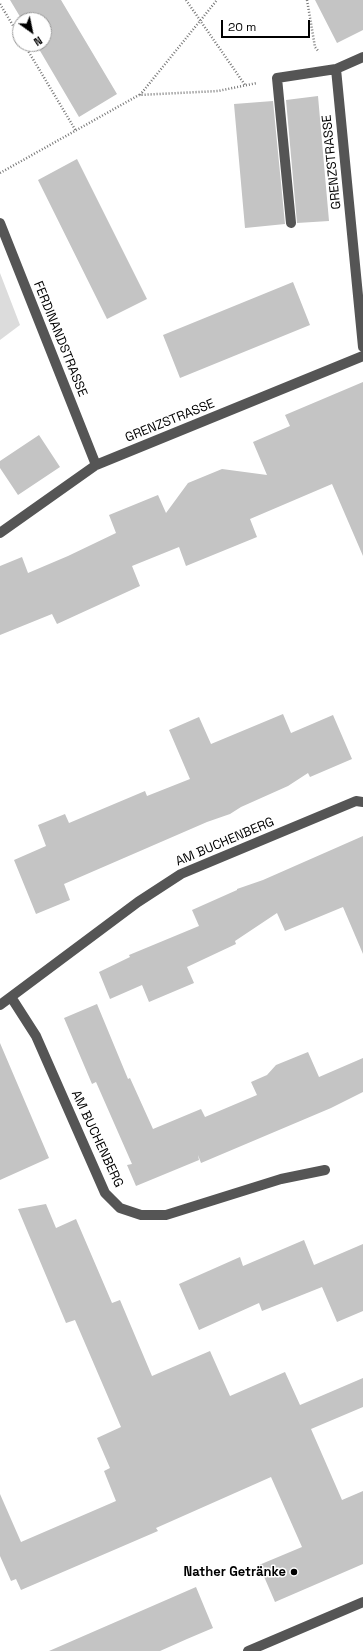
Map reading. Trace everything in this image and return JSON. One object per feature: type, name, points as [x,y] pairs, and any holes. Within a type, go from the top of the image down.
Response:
[{"type":"street","points":[[291,223],[277,78],[336,69],[363,57]]},
{"type":"street","name":"GRENZSTRASSE","points":[[336,69],[363,347]]},
{"type":"street","name":"FERDINANDSTRASSE","points":[[0,223],[96,465]]},
{"type":"street","name":"GRENZSTRASSE","points":[[0,533],[96,465],[363,356]]},
{"type":"street","name":"AM BUCHENBERG","points":[[0,1005],[138,902],[181,874],[356,801],[363,802]]},
{"type":"street","name":"AM BUCHENBERG","points":[[11,997],[36,1036],[105,1192],[120,1208],[141,1215],[166,1215],[281,1179],[325,1170]]},
{"type":"street","points":[[248,1651],[363,1602]]},
{"type":"path","points":[[186,0],[245,86]]},
{"type":"path","points":[[0,173],[139,95],[217,0]]},
{"type":"path","points":[[307,0],[314,47],[336,69]]},
{"type":"path","points":[[0,4],[12,24]]},
{"type":"path","points":[[29,52],[76,131]]},
{"type":"path","points":[[139,95],[218,91],[277,78]]},
{"type":"shaded area","points":[[0,273],[20,325],[0,340]]},
{"type":"building","points":[[10,0],[61,0],[117,94],[79,117],[41,52],[52,52],[52,12],[17,12]]},
{"type":"building","points":[[315,0],[363,0],[363,30],[337,43]]},
{"type":"building","points":[[318,96],[329,221],[297,223],[286,100]]},
{"type":"building","points":[[273,101],[285,224],[245,228],[234,104]]},
{"type":"building","points":[[77,159],[147,299],[107,319],[38,180]]},
{"type":"building","points":[[293,282],[310,325],[180,378],[163,335]]},
{"type":"building","points":[[363,382],[363,556],[332,484],[250,519],[257,537],[186,566],[179,547],[132,566],[140,586],[57,624],[52,614],[0,635],[0,566],[22,557],[28,573],[68,556],[116,533],[109,515],[158,495],[166,513],[188,483],[222,469],[267,475],[253,442],[290,426],[285,415]]},
{"type":"building","points":[[39,435],[60,467],[18,495],[0,468],[0,461]]},
{"type":"building","points":[[283,714],[291,733],[333,715],[352,759],[310,777],[308,773],[288,786],[241,807],[230,814],[207,822],[64,884],[70,900],[36,914],[14,860],[46,846],[38,825],[65,814],[69,823],[145,791],[147,796],[190,779],[169,730],[199,717],[211,744]]},
{"type":"building","points":[[363,836],[363,954],[343,907],[285,931],[277,913],[235,941],[236,944],[187,967],[194,983],[149,1002],[142,985],[110,999],[99,972],[130,957],[129,955],[199,926],[192,910],[237,889],[263,880]]},
{"type":"building","points":[[97,1004],[128,1079],[130,1078],[153,1129],[201,1109],[205,1117],[257,1095],[251,1082],[267,1075],[276,1065],[308,1052],[319,1077],[363,1058],[363,1092],[331,1108],[201,1163],[198,1155],[199,1160],[136,1186],[127,1165],[132,1164],[96,1082],[92,1084],[64,1018]]},
{"type":"building","points":[[0,1043],[49,1158],[0,1180]]},
{"type":"building","points":[[46,1204],[56,1228],[76,1219],[112,1303],[120,1300],[152,1376],[210,1351],[230,1396],[285,1372],[300,1405],[363,1378],[363,1407],[311,1429],[342,1500],[363,1491],[363,1564],[275,1602],[259,1565],[302,1547],[271,1477],[156,1528],[158,1531],[21,1590],[16,1579],[11,1581],[0,1556],[0,1494],[21,1542],[116,1501],[104,1471],[110,1468],[97,1438],[121,1427],[75,1320],[66,1323],[18,1209]]},
{"type":"building","points":[[304,1240],[314,1265],[363,1244],[363,1311],[337,1322],[322,1287],[262,1311],[259,1303],[199,1330],[179,1284],[240,1257],[243,1266]]},
{"type":"building","points":[[196,1587],[213,1628],[160,1651],[49,1651]]},
{"type":"place","name":"Nather Getränke","points":[[294,1572]]}]
